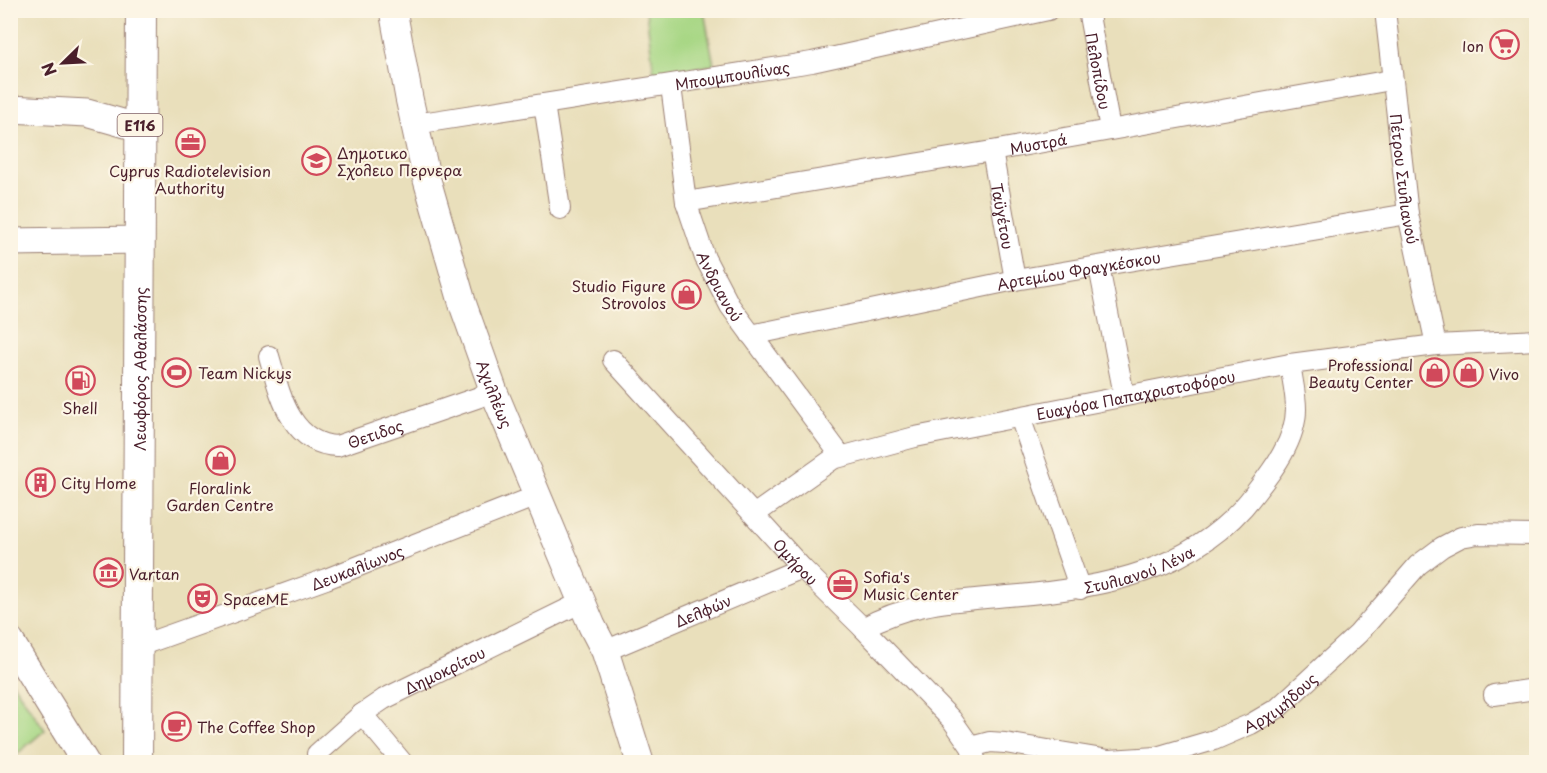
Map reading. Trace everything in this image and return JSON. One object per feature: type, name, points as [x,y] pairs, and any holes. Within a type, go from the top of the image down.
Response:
[{"type":"main road","name":"Λεωφόρος Αθαλάσσης","points":[[137,762],[141,10]]},
{"type":"street","name":"Αχιλλέως","points":[[393,10],[415,124],[462,305],[494,392],[582,602],[605,651],[639,762]]},
{"type":"street","name":"Μπουμπουλίνας","points":[[415,124],[671,86],[812,62],[1048,10]]},
{"type":"street","name":"Πελοπίδου","points":[[1088,10],[1110,129]]},
{"type":"street","name":"Πέτρου Στυλιανού","points":[[1385,10],[1391,80],[1408,214],[1436,345]]},
{"type":"street","name":"Μυστρά","points":[[686,202],[992,151],[1391,80]]},
{"type":"street","name":"Ανδριανού","points":[[671,86],[686,202],[705,258],[729,306],[841,456]]},
{"type":"street","points":[[544,104],[560,209]]},
{"type":"street","points":[[10,109],[87,113],[140,128]]},
{"type":"street","name":"Ταϋγέτου","points":[[992,151],[1015,280]]},
{"type":"street","name":"Αρτεμίου Φραγκέσκου","points":[[752,336],[1015,280],[1408,214]]},
{"type":"street","points":[[10,242],[140,240]]},
{"type":"street","points":[[1099,267],[1124,395]]},
{"type":"street","name":"Ευαγόρα Παπαχριστοφόρου","points":[[755,514],[832,459],[915,437],[1290,364],[1436,345],[1536,340]]},
{"type":"street","name":"Θετιδος","points":[[269,356],[285,406],[305,437],[321,445],[337,446],[494,392]]},
{"type":"street","name":"Ομήρου","points":[[614,360],[802,568],[951,720],[973,755]]},
{"type":"street","name":"Στυλιανού Λένα","points":[[863,628],[885,616],[945,601],[1080,589],[1123,579],[1173,562],[1216,534],[1245,506],[1272,471],[1288,441],[1296,410],[1290,364]]},
{"type":"street","points":[[1020,417],[1080,589]]},
{"type":"street","name":"Δευκαλίωνος","points":[[139,646],[326,579],[539,495]]},
{"type":"street","name":"Αρχιμήδους","points":[[973,755],[990,742],[1109,760],[1156,757],[1214,740],[1251,724],[1278,708],[1358,634],[1418,564],[1442,547],[1461,537],[1478,534],[1536,535]]},
{"type":"street","name":"Δελφών","points":[[605,651],[802,568]]},
{"type":"street","name":"Δημοκρίτου","points":[[317,754],[362,714],[423,678],[582,602]]},
{"type":"street","points":[[10,641],[85,762]]},
{"type":"street","points":[[1494,694],[1536,689]]},
{"type":"street","points":[[362,714],[402,762]]},
{"type":"green space","points":[[646,11],[704,11],[714,65],[654,74]]},
{"type":"green space","points":[[10,679],[45,730],[11,759],[10,759]]},
{"type":"place","name":"Ion","points":[[1505,45]]},
{"type":"place","name":"Cyprus Radiotelevision Authority","points":[[190,143]]},
{"type":"place","name":"Δημοτικο Σχολειο Περνερα","points":[[316,161]]},
{"type":"place","name":"Studio Figure Strovolos","points":[[687,294]]},
{"type":"place","name":"Team Nickys","points":[[177,372]]},
{"type":"place","name":"Professional Beauty Center","points":[[1434,373]]},
{"type":"place","name":"Vivo","points":[[1468,373]]},
{"type":"place","name":"Shell","points":[[80,380]]},
{"type":"place","name":"Floralink Garden Centre","points":[[220,460]]},
{"type":"place","name":"City Home","points":[[40,482]]},
{"type":"place","name":"Vartan","points":[[108,573]]},
{"type":"place","name":"Sofia's Music Center","points":[[842,585]]},
{"type":"place","name":"SpaceME","points":[[202,598]]},
{"type":"place","name":"The Coffee Shop","points":[[176,726]]}]
